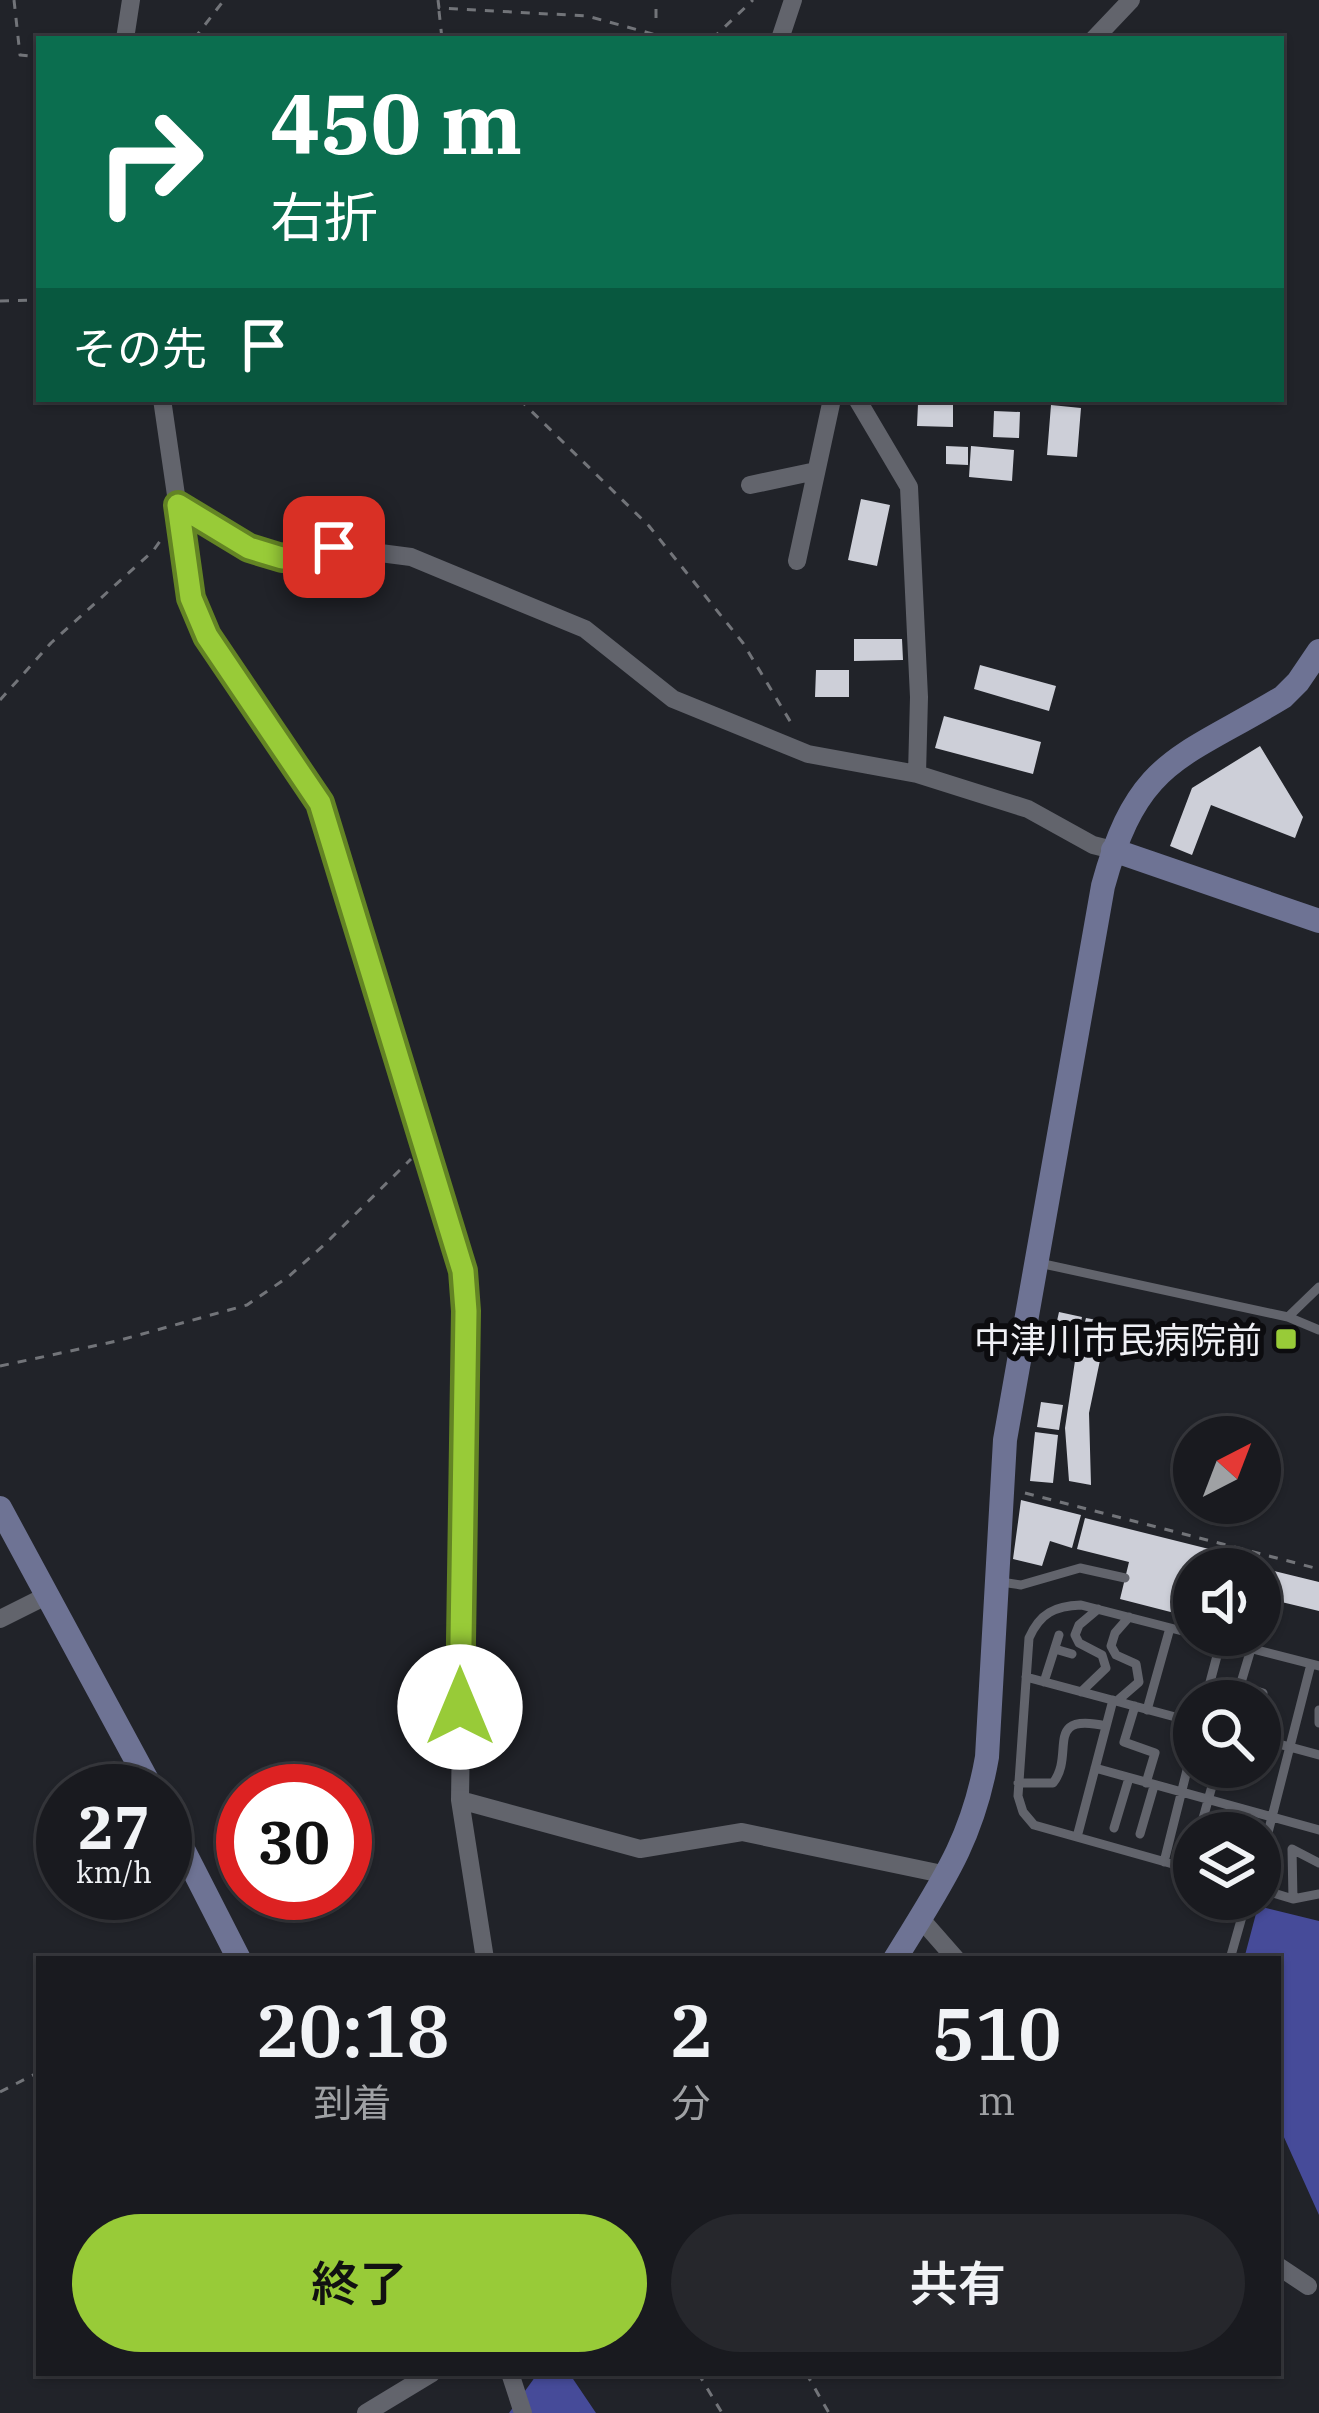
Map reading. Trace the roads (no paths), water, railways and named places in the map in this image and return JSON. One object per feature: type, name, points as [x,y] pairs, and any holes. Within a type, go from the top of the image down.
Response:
[{"type":"street","points":[[125,36],[131,0]]},
{"type":"street","points":[[781,36],[793,0]]},
{"type":"street","points":[[1097,36],[1132,0]]},
{"type":"street","points":[[162,402],[191,598],[207,636],[320,803],[463,1271],[460,1800],[485,1956]]},
{"type":"street","points":[[797,561],[831,402]]},
{"type":"street","points":[[859,402],[909,488],[919,697],[917,774]]},
{"type":"street","points":[[750,485],[816,471]]},
{"type":"street","points":[[178,511],[249,548],[282,558],[334,547],[376,549],[433,565],[585,629],[673,699],[799,750],[917,774],[1028,809],[1093,844],[1319,921]]},
{"type":"street","points":[[897,1956],[947,1875],[978,1808],[987,1757],[1000,1486],[1036,1262],[1113,850],[1127,815],[1164,766],[1282,697],[1319,651]]},
{"type":"street","points":[[0,1508],[139,1764]]},
{"type":"street","points":[[0,1619],[48,1595]]},
{"type":"street","points":[[460,1800],[640,1849],[742,1832],[947,1875]]},
{"type":"street","points":[[192,1867],[237,1956]]},
{"type":"street","points":[[920,1918],[953,1956]]},
{"type":"street","points":[[1281,2268],[1308,2286]]},
{"type":"street","points":[[366,2413],[427,2376]]},
{"type":"street","points":[[511,2376],[523,2413]]},
{"type":"lane","points":[[1036,1262],[1288,1317],[1319,1330]]},
{"type":"lane","points":[[1288,1317],[1319,1287]]},
{"type":"lane","points":[[995,1581],[1022,1585],[1080,1568],[1125,1578]]},
{"type":"lane","points":[[1173,1629],[1063,1606],[1036,1621],[1029,1638],[1018,1783],[1023,1812],[1034,1825],[1173,1864]]},
{"type":"lane","points":[[1081,1692],[1106,1668],[1102,1655],[1078,1643],[1075,1635],[1079,1625],[1098,1610]]},
{"type":"lane","points":[[1077,1837],[1115,1701],[1139,1682],[1136,1664],[1116,1655],[1111,1646],[1129,1617]]},
{"type":"lane","points":[[1140,1834],[1155,1753],[1124,1742],[1170,1628]]},
{"type":"lane","points":[[1044,1682],[1059,1635]]},
{"type":"lane","points":[[1054,1648],[1072,1654]]},
{"type":"lane","points":[[1272,1812],[1315,1665],[1279,1656]]},
{"type":"lane","points":[[1026,1677],[1173,1716]]},
{"type":"lane","points":[[1319,1710],[1319,1723]]},
{"type":"lane","points":[[1018,1783],[1053,1783],[1062,1768],[1061,1738],[1066,1731],[1086,1721],[1106,1726]]},
{"type":"lane","points":[[1281,1746],[1319,1755]]},
{"type":"lane","points":[[1095,1768],[1251,1812]]},
{"type":"lane","points":[[1114,1828],[1129,1778]]},
{"type":"lane","points":[[1164,1862],[1182,1788]]},
{"type":"lane","points":[[1205,1812],[1212,1788]]},
{"type":"lane","points":[[1281,1820],[1319,1830]]},
{"type":"lane","points":[[1293,1899],[1292,1849],[1319,1864]]},
{"type":"lane","points":[[1281,1895],[1293,1899],[1319,1894]]},
{"type":"lane","points":[[1231,1956],[1240,1920]]},
{"type":"place","name":"中津川市民病院前","points":[[1286,1339]]}]
